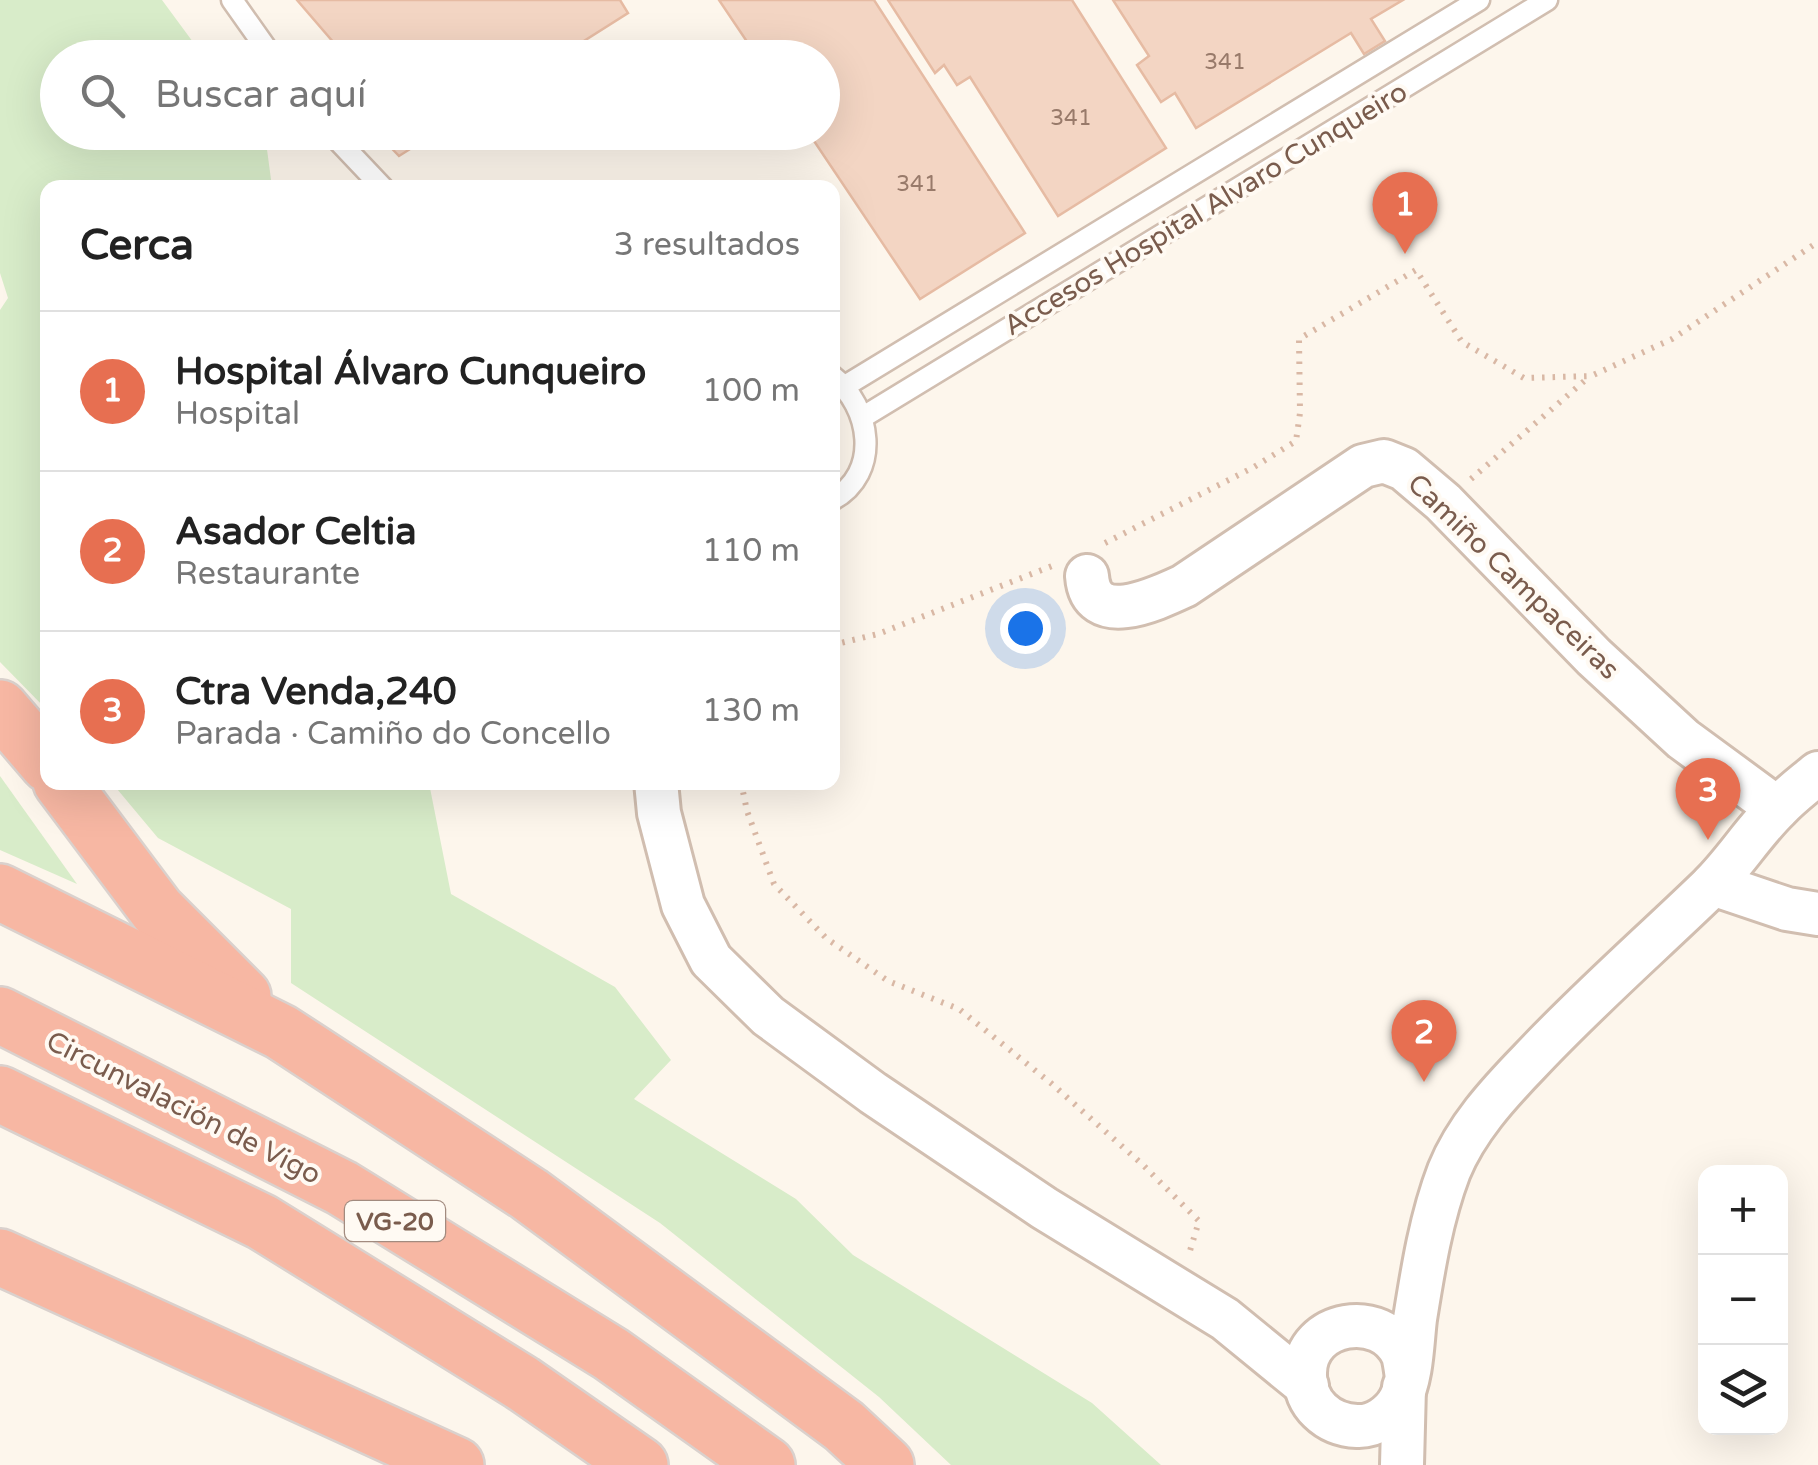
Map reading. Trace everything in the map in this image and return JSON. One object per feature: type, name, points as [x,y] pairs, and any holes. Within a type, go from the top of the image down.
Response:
[{"type":"highway","points":[[0,708],[40,755]]},
{"type":"highway","points":[[67,790],[157,910],[281,1032]]},
{"type":"highway","points":[[0,892],[281,1032],[528,1194],[844,1426],[886,1465]]},
{"type":"highway","name":"Circunvalación de Vigo","points":[[0,1015],[342,1188],[611,1354],[767,1465]]},
{"type":"highway","name":"VG-20","points":[[0,1094],[262,1222],[522,1383],[640,1465]]},
{"type":"highway","points":[[0,1258],[456,1465]]},
{"type":"highway","points":[[0,1282],[150,1326]]},
{"type":"street","name":"Camiño Campaceiras","points":[[1080,562],[1088,588],[1108,605],[1129,608],[1154,600],[1184,586],[1363,466],[1384,461],[1404,469],[1443,502],[1594,656],[1683,739],[1777,808]]},
{"type":"street","points":[[1402,1463],[1406,1383],[1423,1266],[1450,1170],[1488,1106],[1560,1029],[1713,884],[1777,808],[1818,773]]},
{"type":"street","points":[[657,790],[683,905],[711,960],[768,1016],[1044,1208],[1225,1319],[1307,1386]]},
{"type":"street","points":[[1713,884],[1787,909],[1818,914]]},
{"type":"street","points":[[1402,1463],[1395,1445],[1382,1434],[1363,1426],[1340,1425],[1321,1414],[1308,1395],[1304,1372],[1311,1350],[1350,1329],[1390,1319],[1420,1287]]},
{"type":"street","points":[[1225,1319],[1350,1329],[1389,1337],[1402,1355],[1406,1383],[1399,1403],[1384,1419],[1363,1426]]},
{"type":"lane","points":[[232,0],[260,40]]},
{"type":"lane","name":"Accesos Hospital Alvaro Cunqueiro","points":[[840,380],[1480,0]]},
{"type":"lane","name":"Accesos Hospital Alvaro Cunqueiro","points":[[863,416],[1547,0]]},
{"type":"lane","points":[[347,150],[376,180]]},
{"type":"lane","points":[[840,382],[863,416],[865,453],[856,477],[840,492]]},
{"type":"path","points":[[1443,502],[1591,376],[1672,338],[1818,242]]},
{"type":"path","points":[[840,642],[878,634],[1080,562],[1296,441],[1300,413],[1298,339],[1416,270],[1462,342],[1524,378],[1591,376]]},
{"type":"path","points":[[742,790],[774,884],[826,938],[888,981],[959,1009],[1052,1084],[1199,1221],[1179,1289]]},
{"type":"green space","points":[[0,0],[162,0],[191,40],[40,40],[40,150],[267,150],[271,180],[40,180],[40,703],[0,662],[0,310],[8,298],[0,273]]},
{"type":"green space","points":[[0,776],[77,884],[0,850]]},
{"type":"green space","points":[[118,790],[430,790],[451,894],[615,987],[671,1060],[634,1099],[796,1199],[853,1255],[1092,1403],[1161,1465],[951,1465],[879,1397],[660,1223],[291,983],[291,909],[158,838]]},
{"type":"building","points":[[297,0],[620,0],[628,13],[585,40],[331,40]]},
{"type":"building","points":[[719,0],[874,0],[1025,233],[920,299],[820,150],[840,150],[840,40],[746,40]]},
{"type":"building","points":[[888,0],[1072,0],[1166,148],[1058,216],[970,77],[957,85],[944,65],[935,73]]},
{"type":"building","points":[[1113,0],[1403,0],[1371,19],[1385,41],[1364,54],[1351,33],[1196,128],[1175,93],[1161,102],[1137,65],[1149,56]]},
{"type":"place","name":"Hospital Álvaro Cunqueiro","points":[[1405,254]]},
{"type":"place","name":"Ctra Venda,240","points":[[1708,840]]},
{"type":"place","name":"Asador Celtia","points":[[1424,1082]]}]
